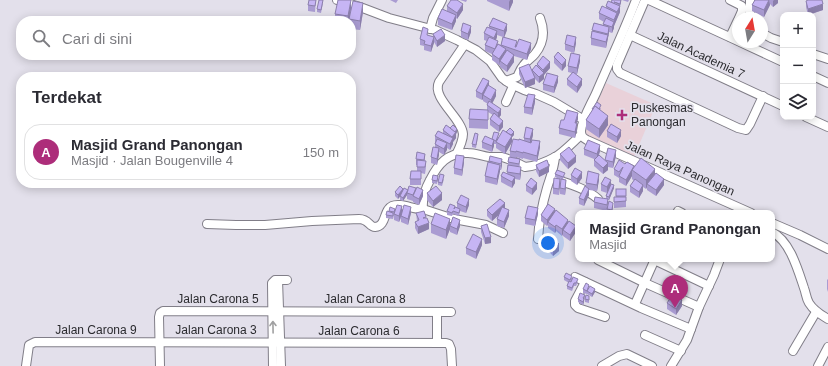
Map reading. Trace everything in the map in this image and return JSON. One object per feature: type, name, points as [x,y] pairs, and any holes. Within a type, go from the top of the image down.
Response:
[{"type":"street","points":[[337,0],[389,18],[443,33],[476,50],[490,61],[502,78],[510,83],[554,102],[584,120]]},
{"type":"street","points":[[430,29],[433,18],[442,0]]},
{"type":"street","points":[[423,209],[423,199],[426,188],[434,171],[445,159],[461,153],[469,153],[491,157],[502,157],[524,167],[555,157],[581,135],[584,120],[636,0]]},
{"type":"street","points":[[645,0],[617,65],[617,69],[620,73],[738,128],[746,130],[762,96]]},
{"type":"street","points":[[649,0],[730,37],[732,32]]},
{"type":"street","points":[[730,0],[742,6],[742,12]]},
{"type":"street","points":[[750,0],[750,12]]},
{"type":"street","points":[[506,102],[510,83],[517,77],[524,65],[540,47],[544,31],[540,18]]},
{"type":"street","name":"Jalan Academia 7","points":[[630,35],[780,105]]},
{"type":"street","points":[[768,36],[780,41]]},
{"type":"street","points":[[456,155],[462,139],[462,130],[437,88],[439,82],[465,44]]},
{"type":"street","points":[[754,48],[780,61]]},
{"type":"street","points":[[816,55],[828,59]]},
{"type":"street","points":[[816,77],[828,83]]},
{"type":"street","points":[[813,120],[828,127]]},
{"type":"street","name":"Jalan Raya Panongan","points":[[581,135],[587,140],[739,210]]},
{"type":"street","points":[[538,239],[540,218],[555,157]]},
{"type":"street","points":[[550,178],[575,186],[598,199]]},
{"type":"street","points":[[207,224],[236,226],[359,219],[366,220],[374,227],[381,224],[388,210],[393,206],[398,205],[419,210],[423,209],[454,219],[486,225],[503,233]]},
{"type":"street","points":[[775,223],[828,249]]},
{"type":"street","points":[[775,234],[780,237],[788,248],[798,270],[807,300],[816,312],[828,319]]},
{"type":"street","points":[[602,262],[699,307]]},
{"type":"street","points":[[635,304],[653,262]]},
{"type":"street","points":[[660,262],[709,286]]},
{"type":"street","points":[[671,366],[681,351],[691,329],[717,262]]},
{"type":"street","points":[[575,277],[691,329]]},
{"type":"street","points":[[281,366],[277,343],[276,311],[272,283],[275,280],[287,280]]},
{"type":"street","points":[[585,282],[575,305],[578,308],[605,317]]},
{"type":"street","name":"Jalan Carona 5","points":[[160,342],[159,317],[163,310],[276,311]]},
{"type":"street","name":"Jalan Carona 8","points":[[276,311],[451,312]]},
{"type":"street","points":[[437,312],[437,343],[449,344],[451,349],[452,366]]},
{"type":"street","points":[[793,351],[816,312]]},
{"type":"street","points":[[645,335],[681,351]]},
{"type":"street","points":[[160,342],[160,366]]},
{"type":"street","name":"Jalan Carona 3","points":[[160,342],[277,343]]},
{"type":"street","name":"Jalan Carona 9","points":[[26,366],[29,345],[32,343],[160,342]]},
{"type":"street","points":[[273,366],[277,343]]},
{"type":"street","name":"Jalan Carona 6","points":[[277,343],[437,343]]},
{"type":"street","points":[[818,366],[828,348]]},
{"type":"street","points":[[602,366],[625,354],[652,366]]},
{"type":"shaded area","name":"Puskesmas Panongan","points":[[606,83],[656,105],[634,157],[587,137],[587,125]]},
{"type":"building","points":[[309,0],[316,0],[315,6],[308,5]]},
{"type":"building","points":[[319,0],[323,0],[321,10],[317,9]]},
{"type":"building","points":[[338,0],[351,0],[348,16],[335,14]]},
{"type":"building","points":[[451,0],[457,0],[463,4],[457,13],[447,6]]},
{"type":"building","points":[[612,0],[621,0],[620,4],[614,2],[619,4],[619,6],[611,2]]},
{"type":"building","points":[[755,0],[769,0],[764,10],[752,5]]},
{"type":"building","points":[[822,0],[823,4],[808,9],[806,1]]},
{"type":"building","points":[[353,1],[363,3],[360,21],[356,20],[356,16],[350,16]]},
{"type":"building","points":[[608,1],[620,6],[617,12],[606,6]]},
{"type":"building","points":[[602,6],[617,13],[614,20],[599,13]]},
{"type":"building","points":[[442,9],[456,15],[452,24],[438,18]]},
{"type":"building","points":[[493,18],[507,24],[504,31],[489,26]]},
{"type":"building","points":[[606,18],[614,22],[612,27],[603,24]]},
{"type":"building","points":[[463,23],[471,26],[468,34],[461,31]]},
{"type":"building","points":[[594,23],[609,27],[608,34],[592,30]]},
{"type":"building","points":[[423,27],[428,29],[427,35],[434,37],[431,46],[424,44],[425,41],[420,39]]},
{"type":"building","points":[[487,27],[497,31],[494,38],[484,33]]},
{"type":"building","points":[[441,29],[445,35],[437,41],[433,34]]},
{"type":"building","points":[[592,31],[608,35],[606,42],[591,38]]},
{"type":"building","points":[[567,35],[576,37],[574,47],[565,44]]},
{"type":"building","points":[[489,37],[498,41],[495,49],[485,45]]},
{"type":"building","points":[[503,37],[517,41],[515,47],[519,39],[531,43],[527,54],[501,45]]},
{"type":"building","points":[[498,44],[506,49],[499,59],[492,54]]},
{"type":"building","points":[[507,50],[514,55],[507,66],[500,61]]},
{"type":"building","points":[[558,52],[566,60],[562,65],[554,57]]},
{"type":"building","points":[[571,53],[580,55],[577,68],[568,66]]},
{"type":"building","points":[[543,56],[550,62],[543,70],[537,64]]},
{"type":"building","points":[[529,64],[535,78],[525,82],[519,68]]},
{"type":"building","points":[[536,65],[544,73],[539,77],[532,70]]},
{"type":"building","points":[[573,72],[582,79],[577,87],[567,79]]},
{"type":"building","points":[[547,73],[558,76],[554,87],[543,84]]},
{"type":"building","points":[[483,78],[489,81],[482,94],[476,91]]},
{"type":"building","points":[[488,85],[496,90],[491,100],[483,95]]},
{"type":"building","points":[[528,94],[535,95],[532,108],[524,107]]},
{"type":"building","points":[[489,101],[501,109],[498,113],[487,105]]},
{"type":"building","points":[[597,102],[601,105],[599,109],[595,106],[593,110],[592,109]]},
{"type":"building","points":[[595,106],[608,116],[599,129],[586,120]]},
{"type":"building","points":[[470,109],[488,110],[488,120],[469,119]]},
{"type":"building","points":[[567,110],[578,113],[575,123],[577,123],[575,132],[559,128],[561,120],[564,120]]},
{"type":"building","points":[[494,113],[503,121],[499,126],[490,119]]},
{"type":"building","points":[[611,124],[621,130],[617,137],[607,131]]},
{"type":"building","points":[[446,125],[456,132],[452,137],[443,130]]},
{"type":"building","points":[[453,125],[457,129],[455,132],[450,128]]},
{"type":"building","points":[[526,127],[533,129],[530,139],[524,138]]},
{"type":"building","points":[[510,128],[514,132],[511,135],[506,132]]},
{"type":"building","points":[[503,130],[512,136],[505,147],[496,142]]},
{"type":"building","points":[[438,131],[453,138],[450,144],[435,136]]},
{"type":"building","points":[[494,132],[499,133],[496,141],[492,139]]},
{"type":"building","points":[[475,133],[478,134],[476,145],[472,144]]},
{"type":"building","points":[[485,136],[494,140],[492,146],[482,142]]},
{"type":"building","points":[[437,139],[447,143],[444,149],[435,144]]},
{"type":"building","points":[[513,139],[519,139],[531,143],[532,140],[540,141],[537,156],[523,152],[510,151]]},
{"type":"building","points":[[588,140],[600,145],[597,154],[584,149]]},
{"type":"building","points":[[433,147],[439,148],[437,159],[431,157]]},
{"type":"building","points":[[569,147],[576,156],[568,163],[560,154]]},
{"type":"building","points":[[608,148],[616,150],[613,162],[605,160]]},
{"type":"building","points":[[417,152],[425,154],[424,160],[416,159]]},
{"type":"building","points":[[456,155],[464,156],[462,170],[454,168]]},
{"type":"building","points":[[599,155],[608,163],[603,168],[594,160]]},
{"type":"building","points":[[490,156],[502,159],[501,164],[489,161]]},
{"type":"building","points":[[509,157],[520,159],[519,164],[508,162]]},
{"type":"building","points":[[641,158],[655,169],[646,180],[632,170]]},
{"type":"building","points":[[417,160],[426,161],[425,167],[417,167]]},
{"type":"building","points":[[547,160],[549,166],[539,171],[536,165]]},
{"type":"building","points":[[619,160],[625,164],[627,162],[634,166],[626,180],[619,176],[623,167],[619,172],[614,169]]},
{"type":"building","points":[[488,162],[500,165],[497,179],[485,176]]},
{"type":"building","points":[[508,165],[521,167],[520,174],[507,172]]},
{"type":"building","points":[[575,168],[582,172],[577,179],[571,175]]},
{"type":"building","points":[[557,170],[565,173],[563,177],[555,174]]},
{"type":"building","points":[[411,171],[421,171],[421,179],[410,179]]},
{"type":"building","points":[[588,171],[599,174],[597,185],[586,183]]},
{"type":"building","points":[[503,172],[515,177],[512,182],[501,176]]},
{"type":"building","points":[[656,173],[664,179],[656,190],[647,184]]},
{"type":"building","points":[[440,174],[444,175],[442,183],[438,182]]},
{"type":"building","points":[[433,175],[438,176],[437,181],[432,180]]},
{"type":"building","points":[[605,177],[611,180],[607,187],[601,184]]},
{"type":"building","points":[[531,178],[537,183],[532,189],[526,185]]},
{"type":"building","points":[[554,178],[560,179],[559,189],[553,188]]},
{"type":"building","points":[[561,179],[566,180],[565,189],[560,188]]},
{"type":"building","points":[[635,179],[643,185],[639,192],[630,186]]},
{"type":"building","points":[[611,184],[614,185],[609,197],[606,196]]},
{"type":"building","points":[[400,186],[403,189],[398,195],[395,192]]},
{"type":"building","points":[[409,186],[416,188],[413,195],[407,193]]},
{"type":"building","points":[[436,186],[442,193],[433,201],[427,193]]},
{"type":"building","points":[[585,186],[589,189],[584,200],[579,198]]},
{"type":"building","points":[[417,187],[423,190],[419,199],[413,196]]},
{"type":"building","points":[[404,188],[408,190],[403,198],[400,196]]},
{"type":"building","points":[[616,189],[626,189],[626,196],[616,196]]},
{"type":"building","points":[[461,195],[469,199],[466,207],[457,203]]},
{"type":"building","points":[[595,197],[608,199],[607,205],[594,202]]},
{"type":"building","points":[[614,197],[626,197],[626,201],[614,202]]},
{"type":"building","points":[[500,199],[505,203],[492,215],[487,210]]},
{"type":"building","points":[[609,201],[613,203],[612,210],[607,209]]},
{"type":"building","points":[[450,204],[455,206],[454,209],[455,207],[460,209],[459,213],[447,211]]},
{"type":"building","points":[[548,204],[555,209],[547,220],[541,215]]},
{"type":"building","points":[[397,205],[402,206],[399,216],[394,214]]},
{"type":"building","points":[[404,205],[411,207],[408,219],[401,216]]},
{"type":"building","points":[[528,206],[538,208],[535,220],[525,218]]},
{"type":"building","points":[[390,207],[395,209],[394,212],[389,211]]},
{"type":"building","points":[[502,207],[509,210],[504,222],[497,219]]},
{"type":"building","points":[[556,210],[568,220],[562,229],[556,225],[555,227],[548,222]]},
{"type":"building","points":[[387,211],[393,213],[393,216],[386,215]]},
{"type":"building","points":[[424,211],[426,217],[423,218],[427,218],[429,223],[418,227],[415,222],[419,220],[416,213]]},
{"type":"building","points":[[435,213],[450,219],[446,230],[431,224]]},
{"type":"building","points":[[453,217],[460,220],[457,229],[450,226]]},
{"type":"building","points":[[569,221],[575,225],[570,235],[563,230]]},
{"type":"building","points":[[487,224],[491,237],[485,238],[481,226]]},
{"type":"building","points":[[473,234],[482,239],[476,252],[466,248]]},
{"type":"building","points":[[550,235],[559,244],[553,250],[544,240]]},
{"type":"building","points":[[566,273],[572,276],[570,280],[564,277]]},
{"type":"building","points":[[573,277],[578,279],[572,288],[567,286]]},
{"type":"building","points":[[586,283],[589,285],[587,291],[583,289]]},
{"type":"building","points":[[590,286],[595,289],[592,294],[587,291]]},
{"type":"building","points":[[580,293],[585,295],[583,302],[578,299]]},
{"type":"building","points":[[673,294],[682,300],[676,309],[667,303]]},
{"type":"building","points":[[586,295],[589,296],[589,300],[585,299]]},
{"type":"place","name":"Puskesmas Panongan","points":[[622,115]]},
{"type":"place","name":"Masjid Grand Panongan","points":[[675,308]]}]
